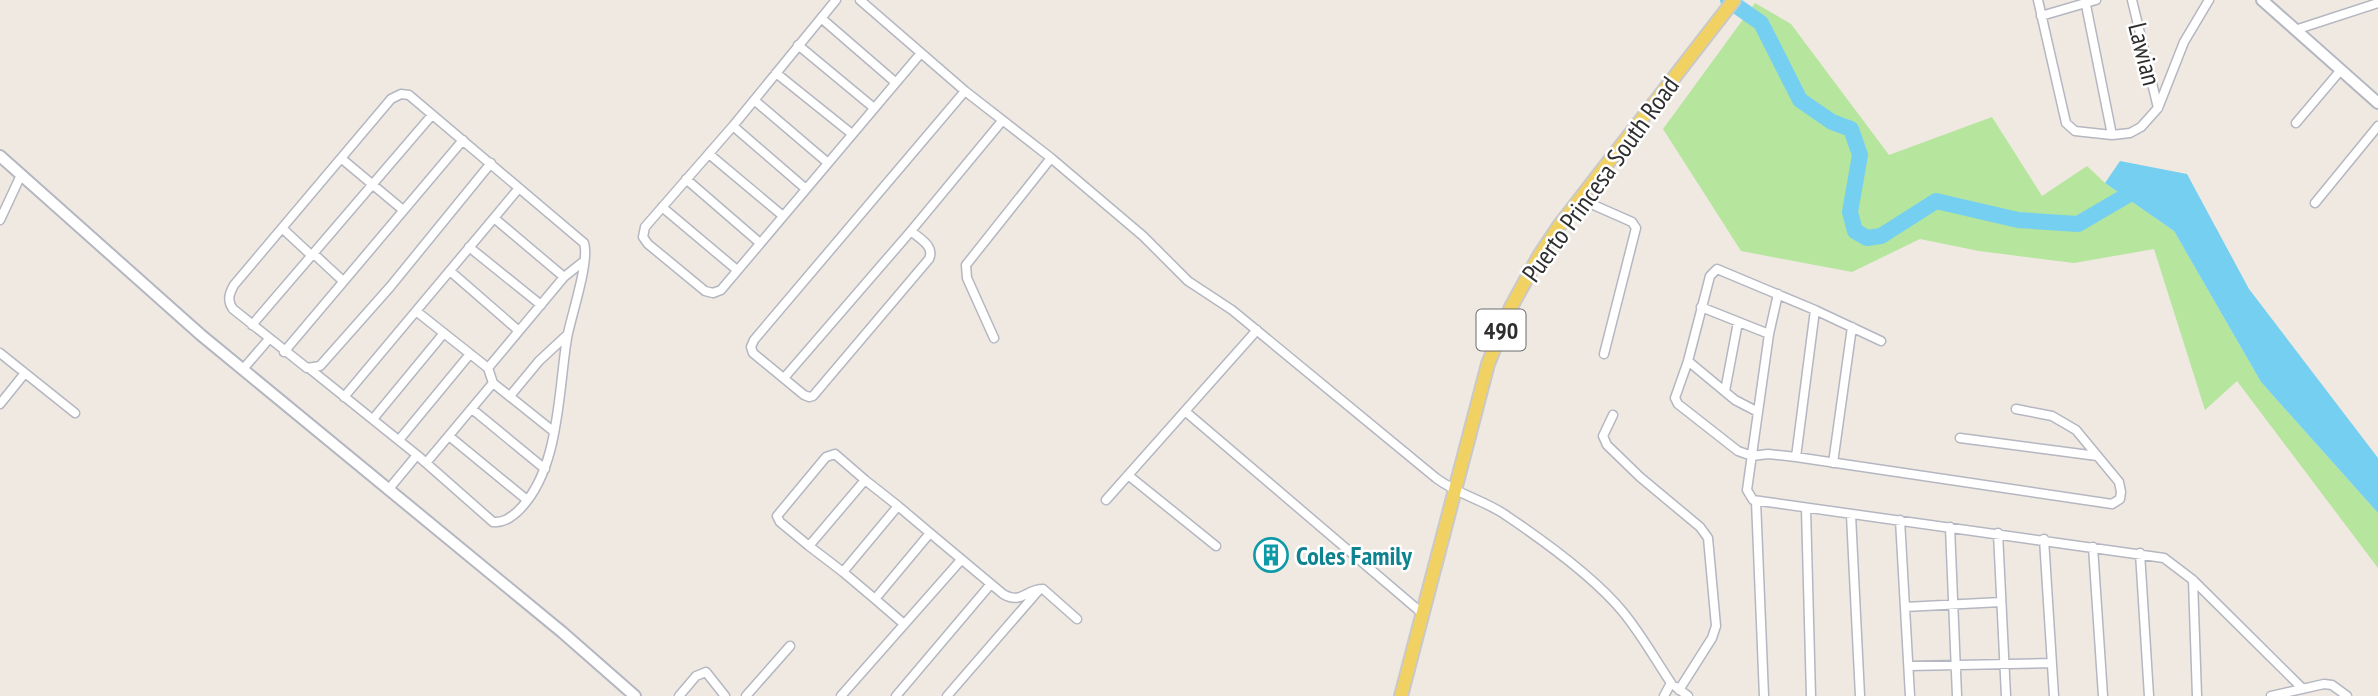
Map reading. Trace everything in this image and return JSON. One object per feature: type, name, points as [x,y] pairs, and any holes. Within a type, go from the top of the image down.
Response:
[{"type":"main road","name":"Puerto Princesa South Road","points":[[1401,696],[1488,364],[1510,307],[1539,256],[1580,198],[1734,0]]},
{"type":"street","points":[[835,0],[733,126],[645,227],[643,237],[648,244],[709,293],[721,290],[921,52]]},
{"type":"street","points":[[860,0],[965,91],[1051,158],[1143,236],[1188,281],[1232,310],[1436,478],[1455,491],[1507,515],[1595,582],[1629,620],[1671,683],[1688,696]]},
{"type":"street","points":[[2038,0],[2066,123],[2075,131],[2112,135],[2136,131],[2158,108],[2190,28],[2209,0]]},
{"type":"street","points":[[2041,16],[2096,0]]},
{"type":"street","name":"Lawian","points":[[2132,0],[2158,108]]},
{"type":"street","points":[[2262,0],[2378,103]]},
{"type":"street","points":[[2086,1],[2112,135]]},
{"type":"street","points":[[2295,30],[2378,3]]},
{"type":"street","points":[[821,18],[895,82]]},
{"type":"street","points":[[798,45],[874,108]]},
{"type":"street","points":[[2295,123],[2340,71]]},
{"type":"street","points":[[776,73],[852,134]]},
{"type":"street","points":[[911,231],[930,247],[932,253],[929,259],[816,394],[806,397],[753,353],[751,347],[754,340],[965,91]]},
{"type":"street","points":[[397,95],[409,95],[463,140],[581,239],[586,248],[567,335],[554,431],[545,469],[527,500],[508,519],[498,523],[417,454],[252,325],[231,306],[229,295],[234,285],[397,95]]},
{"type":"street","points":[[754,100],[828,163]]},
{"type":"street","points":[[252,325],[432,114]]},
{"type":"street","points":[[784,378],[1002,121]]},
{"type":"street","points":[[733,126],[806,189]]},
{"type":"street","points":[[2315,203],[2378,126]]},
{"type":"street","points":[[284,352],[463,140]]},
{"type":"street","points":[[709,154],[783,216]]},
{"type":"street","points":[[0,156],[243,369],[562,632],[635,696]]},
{"type":"street","points":[[994,338],[967,278],[966,265],[1051,158]]},
{"type":"street","points":[[342,159],[403,210]]},
{"type":"street","points":[[310,369],[323,363],[398,277],[491,163]]},
{"type":"street","points":[[0,220],[21,174]]},
{"type":"street","points":[[686,179],[760,243]]},
{"type":"street","points":[[344,397],[519,188]]},
{"type":"street","points":[[1580,198],[1632,222],[1636,228],[1604,354]]},
{"type":"street","points":[[662,207],[737,270]]},
{"type":"street","points":[[494,218],[564,277]]},
{"type":"street","points":[[282,228],[343,281]]},
{"type":"street","points":[[470,247],[541,305]]},
{"type":"street","points":[[488,368],[564,277],[584,261]]},
{"type":"street","points":[[1881,341],[1717,269],[1710,276],[1688,360],[1675,394],[1676,401],[1733,447],[1752,456],[1768,454],[1796,457],[2115,503],[2121,496],[2119,482],[2076,430],[2052,416],[2016,409]]},
{"type":"street","points":[[450,271],[519,331]]},
{"type":"street","points":[[1778,294],[1769,334],[1758,412],[1748,490],[1750,497],[1756,501],[1851,515],[1998,533],[2164,558],[2193,580],[2302,688]]},
{"type":"street","points":[[1701,307],[1769,334]]},
{"type":"street","points":[[1796,457],[1815,310]]},
{"type":"street","points":[[416,311],[488,368],[493,383],[554,431]]},
{"type":"street","points":[[1726,391],[1738,322]]},
{"type":"street","points":[[1833,463],[1852,327]]},
{"type":"street","points":[[1106,500],[1257,330]]},
{"type":"street","points":[[373,419],[444,333]]},
{"type":"street","points":[[510,396],[539,361],[567,335]]},
{"type":"street","points":[[243,369],[269,338]]},
{"type":"street","points":[[0,353],[75,413]]},
{"type":"street","points":[[399,440],[470,354]]},
{"type":"street","points":[[1688,360],[1740,403],[1758,412]]},
{"type":"street","points":[[0,404],[25,373]]},
{"type":"street","points":[[426,463],[493,383]]},
{"type":"street","points":[[472,409],[545,469]]},
{"type":"street","points":[[1186,412],[1423,614]]},
{"type":"street","points":[[1613,415],[1603,436],[1607,445],[1640,477],[1700,527],[1708,538],[1716,626],[1712,638],[1679,690]]},
{"type":"street","points":[[449,436],[527,500]]},
{"type":"street","points":[[1960,438],[2097,456]]},
{"type":"street","points":[[388,490],[417,454]]},
{"type":"street","points":[[904,624],[780,522],[777,516],[826,457],[835,454],[990,585],[1008,597],[1014,599],[1040,589],[1077,619]]},
{"type":"street","points":[[1128,475],[1216,546]]},
{"type":"street","points":[[809,546],[865,480]]},
{"type":"street","points":[[1756,501],[1764,696]]},
{"type":"street","points":[[843,572],[898,506]]},
{"type":"street","points":[[1806,508],[1811,696]]},
{"type":"street","points":[[1851,515],[1860,696]]},
{"type":"street","points":[[1900,520],[1910,696]]},
{"type":"street","points":[[1950,527],[1957,696]]},
{"type":"street","points":[[875,599],[930,533]]},
{"type":"street","points":[[1998,533],[2006,696]]},
{"type":"street","points":[[2044,540],[2054,696]]},
{"type":"street","points":[[2093,547],[2103,696]]},
{"type":"street","points":[[2140,553],[2149,696]]},
{"type":"street","points":[[841,696],[961,559]]},
{"type":"street","points":[[2193,580],[2197,696]]},
{"type":"street","points":[[896,696],[990,585]]},
{"type":"street","points":[[947,696],[1040,589]]},
{"type":"street","points":[[1905,607],[2001,602]]},
{"type":"street","points":[[747,696],[790,646]]},
{"type":"street","points":[[1909,666],[2052,663]]},
{"type":"street","points":[[679,696],[696,676],[706,672],[725,696]]},
{"type":"street","points":[[1664,696],[1671,683]]},
{"type":"street","points":[[2271,696],[2324,684],[2332,685],[2347,696]]},
{"type":"green space","points":[[1755,3],[1791,24],[1889,155],[1992,117],[2042,196],[2087,166],[2105,183],[2174,231],[2261,382],[2378,513],[2378,568],[2237,381],[2205,410],[2154,249],[2074,263],[1979,251],[1920,239],[1852,272],[1741,251],[1663,129]]},
{"type":"water","points":[[2120,161],[2187,174],[2249,289],[2378,458],[2378,513],[2261,382],[2174,231],[2105,183]]},
{"type":"waterway","points":[[1728,0],[1761,23],[1800,100],[1832,122],[1851,129],[1860,155],[1850,212],[1855,231],[1867,238],[1881,236],[1936,201],[2018,220],[2078,224],[2143,186]]},
{"type":"place","name":"Coles Family","points":[[1271,555]]}]
